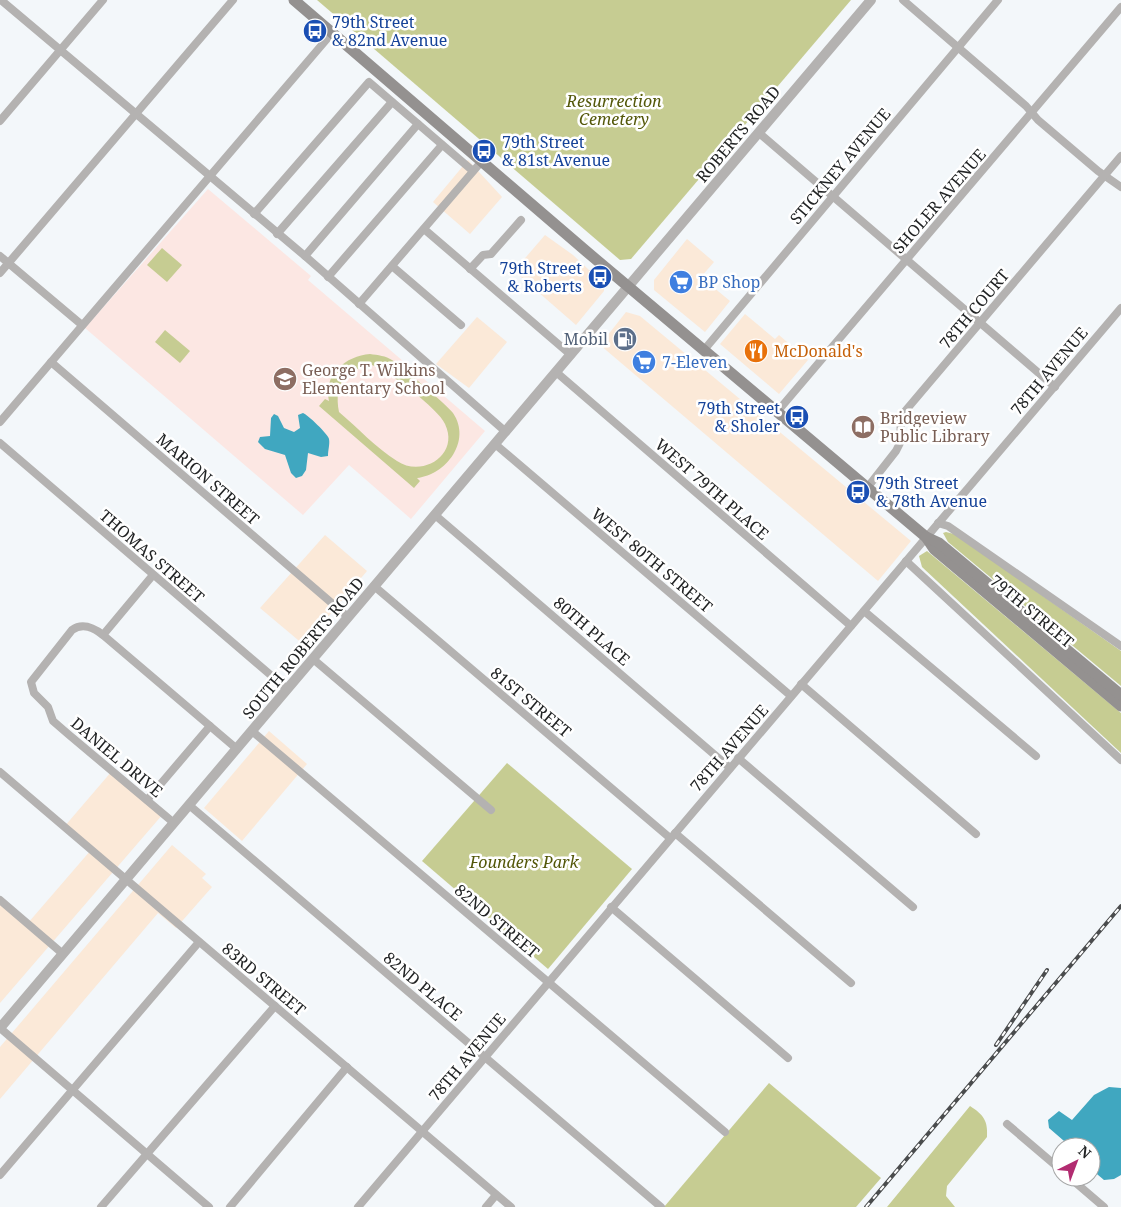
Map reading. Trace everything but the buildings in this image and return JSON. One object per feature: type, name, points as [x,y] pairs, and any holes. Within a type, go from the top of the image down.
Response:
[{"type":"main road","name":"79TH STREET","points":[[294,0],[867,488],[926,537],[939,543],[1121,695]]},
{"type":"main road","name":"79TH STREET","points":[[926,537],[934,549],[1121,706]]},
{"type":"street","points":[[1,0],[60,52],[304,256],[506,432]]},
{"type":"street","points":[[0,121],[103,0]]},
{"type":"street","points":[[0,273],[233,0]]},
{"type":"street","name":"ROBERTS ROAD","points":[[629,287],[871,0]]},
{"type":"street","points":[[903,0],[1032,113],[1105,175],[1121,186]]},
{"type":"street","name":"STICKNEY AVENUE","points":[[704,350],[998,0]]},
{"type":"street","name":"SHOLER AVENUE","points":[[777,412],[1121,7]]},
{"type":"street","points":[[0,422],[332,33]]},
{"type":"street","points":[[254,214],[368,82],[473,171]]},
{"type":"street","points":[[277,234],[392,102]]},
{"type":"street","points":[[304,256],[418,124]]},
{"type":"street","points":[[759,133],[1055,387]]},
{"type":"street","points":[[328,277],[442,145]]},
{"type":"street","name":"78TH COURT","points":[[867,488],[896,451],[900,434],[901,416],[1121,156]]},
{"type":"street","points":[[359,304],[482,161]]},
{"type":"street","points":[[470,269],[483,255],[491,254],[521,220]]},
{"type":"street","points":[[424,229],[571,355]]},
{"type":"street","points":[[0,256],[82,325]]},
{"type":"street","points":[[392,266],[461,325]]},
{"type":"street","name":"SOUTH ROBERTS ROAD","points":[[0,1028],[629,287]]},
{"type":"street","name":"78TH AVENUE","points":[[358,1207],[1121,308]]},
{"type":"street","name":"MARION STREET","points":[[51,362],[348,617]]},
{"type":"street","name":"WEST 79TH PLACE","points":[[556,372],[851,626]]},
{"type":"street","name":"THOMAS STREET","points":[[0,443],[287,689]]},
{"type":"street","name":"WEST 80TH STREET","points":[[495,444],[791,696]]},
{"type":"street","name":"80TH PLACE","points":[[435,515],[730,768]]},
{"type":"street","points":[[938,524],[948,526],[1121,646]]},
{"type":"street","points":[[906,561],[1121,760]]},
{"type":"street","points":[[153,575],[104,635],[237,749]]},
{"type":"street","name":"81ST STREET","points":[[374,586],[672,836],[851,983]]},
{"type":"street","points":[[864,611],[1036,756]]},
{"type":"street","name":"DANIEL DRIVE","points":[[104,635],[89,626],[76,627],[31,682],[34,693],[48,707],[53,721],[174,823]]},
{"type":"street","points":[[313,659],[491,810]]},
{"type":"street","points":[[801,684],[976,834]]},
{"type":"street","points":[[147,800],[210,726]]},
{"type":"street","name":"82ND STREET","points":[[252,731],[725,1132]]},
{"type":"street","points":[[738,758],[913,907]]},
{"type":"street","name":"83RD STREET","points":[[0,772],[511,1207]]},
{"type":"street","name":"82ND PLACE","points":[[189,805],[661,1207]]},
{"type":"street","points":[[0,900],[63,954]]},
{"type":"street","points":[[611,907],[788,1058]]},
{"type":"street","points":[[0,1175],[199,942]]},
{"type":"street","points":[[101,1207],[275,1006]]},
{"type":"street","points":[[0,1028],[209,1207]]},
{"type":"street","points":[[230,1207],[347,1067]]},
{"type":"street","points":[[1007,1124],[1051,1161]]},
{"type":"street","points":[[1081,1187],[1104,1207]]},
{"type":"street","points":[[486,1207],[496,1195]]},
{"type":"shaded area","points":[[468,160],[502,197],[470,234],[433,202]]},
{"type":"shaded area","name":"George T. Wilkins Elementary School","points":[[208,189],[311,276],[308,280],[485,431],[411,519],[349,465],[303,515],[85,328]]},
{"type":"shaded area","points":[[545,235],[573,255],[604,284],[604,291],[576,325],[514,271]]},
{"type":"shaded area","points":[[687,239],[714,262],[701,277],[730,301],[705,332],[654,290],[654,280]]},
{"type":"shaded area","points":[[626,312],[640,316],[911,541],[878,581],[600,345]]},
{"type":"shaded area","points":[[745,314],[775,339],[779,335],[808,360],[779,394],[720,344]]},
{"type":"shaded area","points":[[477,317],[507,342],[469,388],[436,364]]},
{"type":"shaded area","points":[[325,535],[367,571],[304,645],[260,608]]},
{"type":"shaded area","points":[[269,731],[307,764],[242,841],[204,808]]},
{"type":"shaded area","points":[[112,771],[163,814],[0,1003],[0,900],[28,923],[91,850],[64,827]]},
{"type":"shaded area","points":[[172,845],[206,874],[202,878],[212,887],[176,928],[158,913],[0,1099],[0,1047]]},
{"type":"green space","name":"Resurrection Cemetery","points":[[317,0],[851,0],[631,259],[620,260]]},
{"type":"green space","points":[[162,248],[182,265],[167,282],[147,265]]},
{"type":"green space","points":[[165,330],[190,351],[180,363],[155,342]]},
{"type":"green space","points":[[370,354],[392,360],[449,409],[458,424],[458,445],[453,455],[438,471],[417,478],[420,481],[414,488],[319,406],[325,399],[329,401],[329,383],[338,368],[361,355]],"holes":[[[372,365],[400,382],[441,417],[448,435],[447,445],[443,454],[436,460],[427,465],[407,466],[389,456],[339,412],[338,393],[343,380],[348,374],[354,370]]]},
{"type":"green space","points":[[943,533],[954,534],[1121,651],[1121,686],[948,542]]},
{"type":"green space","points":[[927,551],[1121,713],[1121,753],[922,567],[919,556]]},
{"type":"green space","name":"Founders Park","points":[[507,763],[632,869],[548,969],[422,861]]},
{"type":"green space","points":[[769,1083],[881,1178],[856,1207],[664,1207]]},
{"type":"green space","points":[[970,1106],[979,1112],[984,1119],[987,1127],[987,1137],[947,1186],[946,1196],[955,1207],[887,1207]]},
{"type":"water","points":[[303,413],[328,437],[328,456],[321,457],[308,453],[306,470],[302,476],[296,478],[291,473],[285,455],[265,449],[258,442],[260,437],[270,436],[271,418],[274,414],[278,416],[284,428],[294,432],[300,428],[298,415]]},
{"type":"water","points":[[1109,1087],[1121,1088],[1121,1175],[1114,1179],[1104,1180],[1101,1177],[1101,1137],[1059,1137],[1049,1128],[1048,1120],[1059,1111],[1072,1120],[1094,1095]]},
{"type":"railway","points":[[866,1207],[1121,906]]},
{"type":"railway","points":[[996,1045],[1047,970]]},
{"type":"place","name":"79th Street & 82nd Avenue","points":[[315,31]]},
{"type":"place","name":"79th Street & 81st Avenue","points":[[484,151]]},
{"type":"place","name":"79th Street & Roberts","points":[[600,277]]},
{"type":"place","name":"BP Shop","points":[[681,282]]},
{"type":"place","name":"Mobil","points":[[625,339]]},
{"type":"place","name":"McDonald's","points":[[756,351]]},
{"type":"place","name":"7-Eleven","points":[[644,362]]},
{"type":"place","name":"George T. Wilkins Elementary School","points":[[285,379]]},
{"type":"place","name":"79th Street & Sholer","points":[[797,417]]},
{"type":"place","name":"Bridgeview Public Library","points":[[863,427]]},
{"type":"place","name":"79th Street & 78th Avenue","points":[[858,492]]}]
